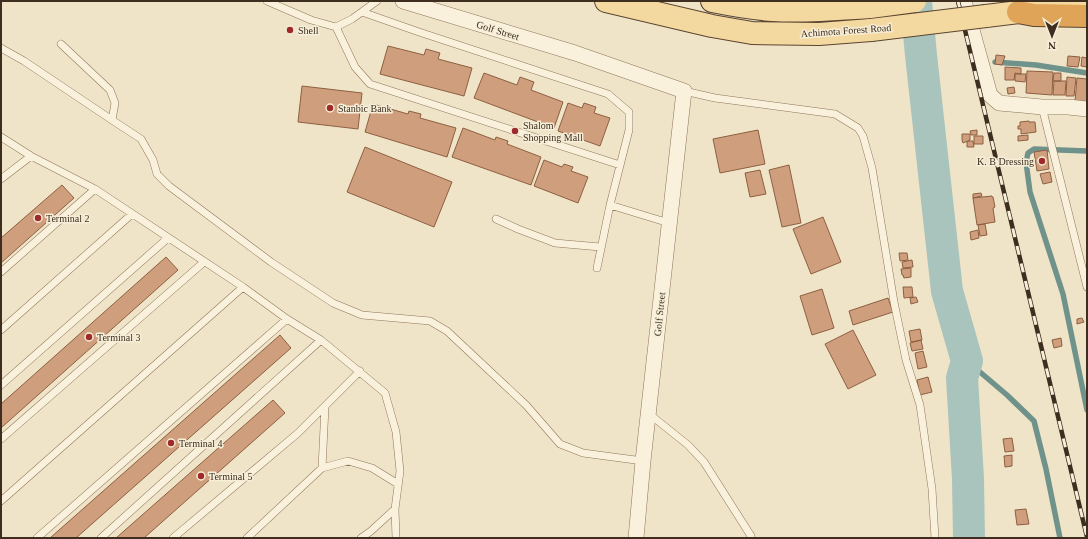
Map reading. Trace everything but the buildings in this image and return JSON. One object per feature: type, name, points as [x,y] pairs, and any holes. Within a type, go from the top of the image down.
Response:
[{"type":"highway","points":[[1018,12],[1034,15],[1087,16]]},
{"type":"main road","name":"Achimota Forest Road","points":[[606,1],[712,26],[752,33],[819,34],[871,30],[1087,4]]},
{"type":"main road","points":[[712,1],[773,10],[818,10],[870,7],[915,1]]},
{"type":"street","name":"Golf Street","points":[[403,1],[575,53],[684,91],[648,413],[636,538]]},
{"type":"street","points":[[964,1],[990,95],[999,103],[1087,109]]},
{"type":"lane","points":[[267,1],[311,20],[336,27],[352,19],[377,1]]},
{"type":"lane","points":[[362,12],[608,94],[629,112],[629,130],[600,247],[597,268]]},
{"type":"lane","points":[[336,27],[355,66],[370,84],[620,165]]},
{"type":"lane","points":[[62,44],[110,90],[115,103],[112,120]]},
{"type":"lane","points":[[1,48],[24,61],[140,139],[153,160],[157,174],[169,186],[271,262],[327,299],[362,315],[430,321],[447,331],[526,404],[560,444],[583,453],[643,461]]},
{"type":"lane","name":"Golf Street","points":[[684,91],[715,98],[816,110],[835,114],[858,128],[872,168],[894,302],[906,360],[920,404],[932,489],[934,538]]},
{"type":"lane","points":[[1042,107],[1087,287]]},
{"type":"lane","points":[[1,137],[31,156],[95,189],[243,287],[287,319],[321,340],[385,392],[396,432],[400,471],[395,509],[396,538]]},
{"type":"lane","points":[[1,179],[31,156]]},
{"type":"lane","points":[[1,272],[95,189]]},
{"type":"lane","points":[[610,205],[669,223]]},
{"type":"lane","points":[[1,330],[132,214]]},
{"type":"lane","points":[[496,218],[518,229],[555,243],[600,247]]},
{"type":"lane","points":[[1,385],[168,238]]},
{"type":"lane","points":[[1,440],[204,262]]},
{"type":"lane","points":[[1,501],[243,287]]},
{"type":"lane","points":[[36,538],[287,319]]},
{"type":"lane","points":[[101,538],[321,340]]},
{"type":"lane","points":[[173,538],[298,433],[360,371]]},
{"type":"lane","points":[[322,468],[325,407]]},
{"type":"lane","points":[[648,413],[688,445],[704,462],[751,536]]},
{"type":"lane","points":[[247,538],[322,468],[348,461],[372,468],[398,484]]},
{"type":"lane","points":[[361,538],[395,509]]},
{"type":"waterway","points":[[916,1],[947,291],[967,361],[962,378],[968,479],[969,538]]},
{"type":"waterway","points":[[995,62],[1036,65],[1087,73]]},
{"type":"waterway","points":[[1087,151],[1034,149],[1028,153],[1026,162],[1030,192],[1063,294],[1087,410]]},
{"type":"waterway","points":[[967,361],[1007,395],[1034,421],[1046,469],[1060,538]]},
{"type":"railway","points":[[958,1],[1087,537]]},
{"type":"place","name":"Shell","points":[[290,30]]},
{"type":"place","name":"Stanbic Bank","points":[[330,108]]},
{"type":"place","name":"Shalom Shopping Mall","points":[[515,131]]},
{"type":"place","name":"K. B Dressing","points":[[1042,161]]},
{"type":"place","name":"Terminal 2","points":[[38,218]]},
{"type":"place","name":"Terminal 3","points":[[89,337]]},
{"type":"place","name":"Terminal 4","points":[[171,443]]},
{"type":"place","name":"Terminal 5","points":[[201,476]]}]
